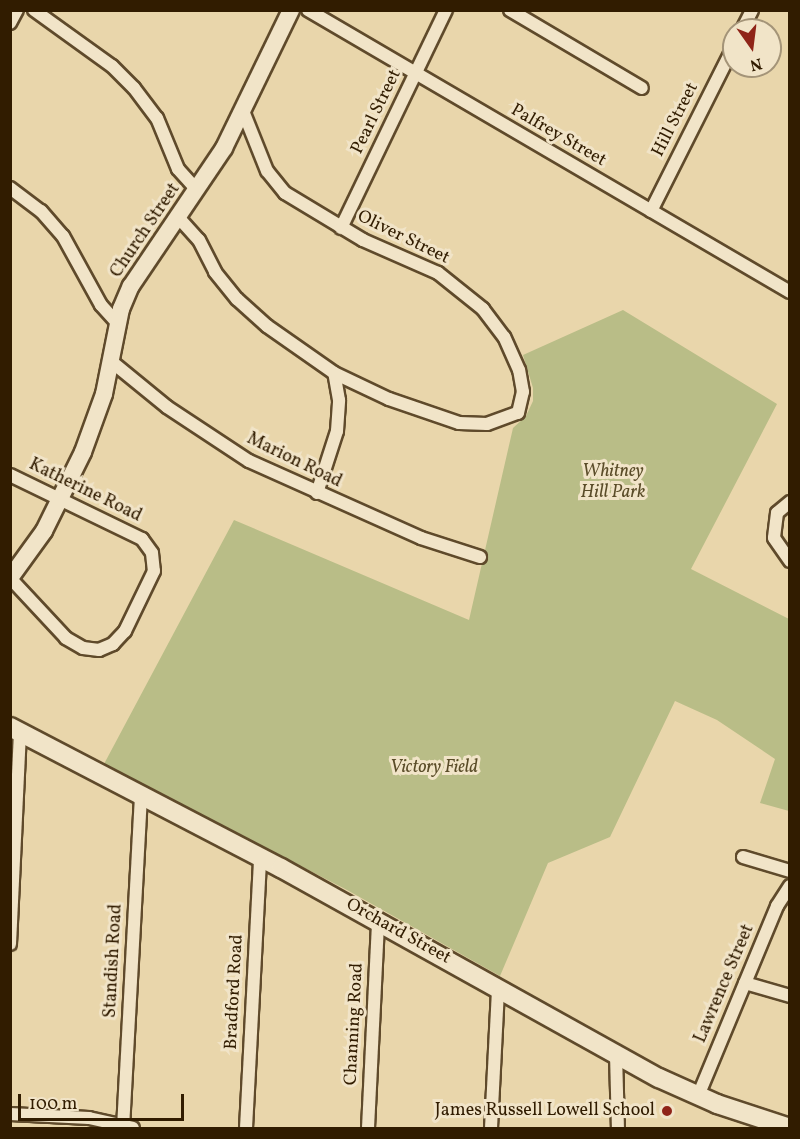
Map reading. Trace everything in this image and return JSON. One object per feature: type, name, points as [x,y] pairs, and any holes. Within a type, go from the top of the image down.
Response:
[{"type":"main road","name":"Orchard Street","points":[[15,730],[260,857],[616,1054],[698,1096],[789,1128]]},
{"type":"street","points":[[10,23],[17,10]]},
{"type":"street","points":[[34,10],[112,66],[134,88],[157,118],[178,169],[197,190]]},
{"type":"street","name":"Church Street","points":[[10,578],[34,546],[61,499],[91,431],[112,362],[118,324],[138,273],[197,190],[243,111],[291,10]]},
{"type":"street","name":"Palfrey Street","points":[[308,10],[789,292]]},
{"type":"street","name":"Pearl Street","points":[[341,228],[446,10]]},
{"type":"street","points":[[510,10],[642,88]]},
{"type":"street","name":"Hill Street","points":[[651,211],[722,70]]},
{"type":"street","name":"Oliver Street","points":[[243,111],[260,156],[274,182],[298,203],[341,228],[438,273],[483,309],[504,337],[519,370],[523,392],[518,413],[488,424],[459,423],[389,399],[334,373]]},
{"type":"street","points":[[10,188],[41,211],[63,236],[101,305],[118,324]]},
{"type":"street","points":[[178,217],[199,240],[214,272],[237,299],[267,326],[334,373],[339,400],[337,431],[317,493]]},
{"type":"street","name":"Marion Road","points":[[112,362],[218,442],[317,493],[421,538],[480,557]]},
{"type":"street","name":"Katherine Road","points":[[10,475],[134,534],[152,553],[152,582],[126,631],[106,648],[83,648],[66,638],[10,578]]},
{"type":"street","points":[[789,502],[777,513],[774,538],[789,561]]},
{"type":"street","points":[[10,944],[15,730]]},
{"type":"street","name":"Standish Road","points":[[126,1127],[141,795]]},
{"type":"street","points":[[743,856],[789,871]]},
{"type":"street","name":"Bradford Road","points":[[246,1128],[260,857]]},
{"type":"street","name":"Lawrence Street","points":[[698,1096],[789,886]]},
{"type":"street","name":"Channing Road","points":[[368,1128],[378,921]]},
{"type":"street","points":[[746,983],[789,996]]},
{"type":"street","points":[[491,1128],[498,988]]},
{"type":"street","points":[[616,1054],[618,1128]]},
{"type":"street","points":[[10,1114],[89,1118],[126,1127]]},
{"type":"green space","name":"Victory Field","points":[[623,310],[777,404],[691,569],[789,619],[789,811],[760,803],[775,759],[717,720],[675,701],[610,837],[548,863],[500,976],[347,890],[104,764],[234,520],[469,620],[513,428],[526,416],[533,401],[533,388],[523,355]]},
{"type":"place","name":"James Russell Lowell School","points":[[667,1111]]},
{"type":"park label","name":"Whitney Hill Park","points":[[613,483]]}]
